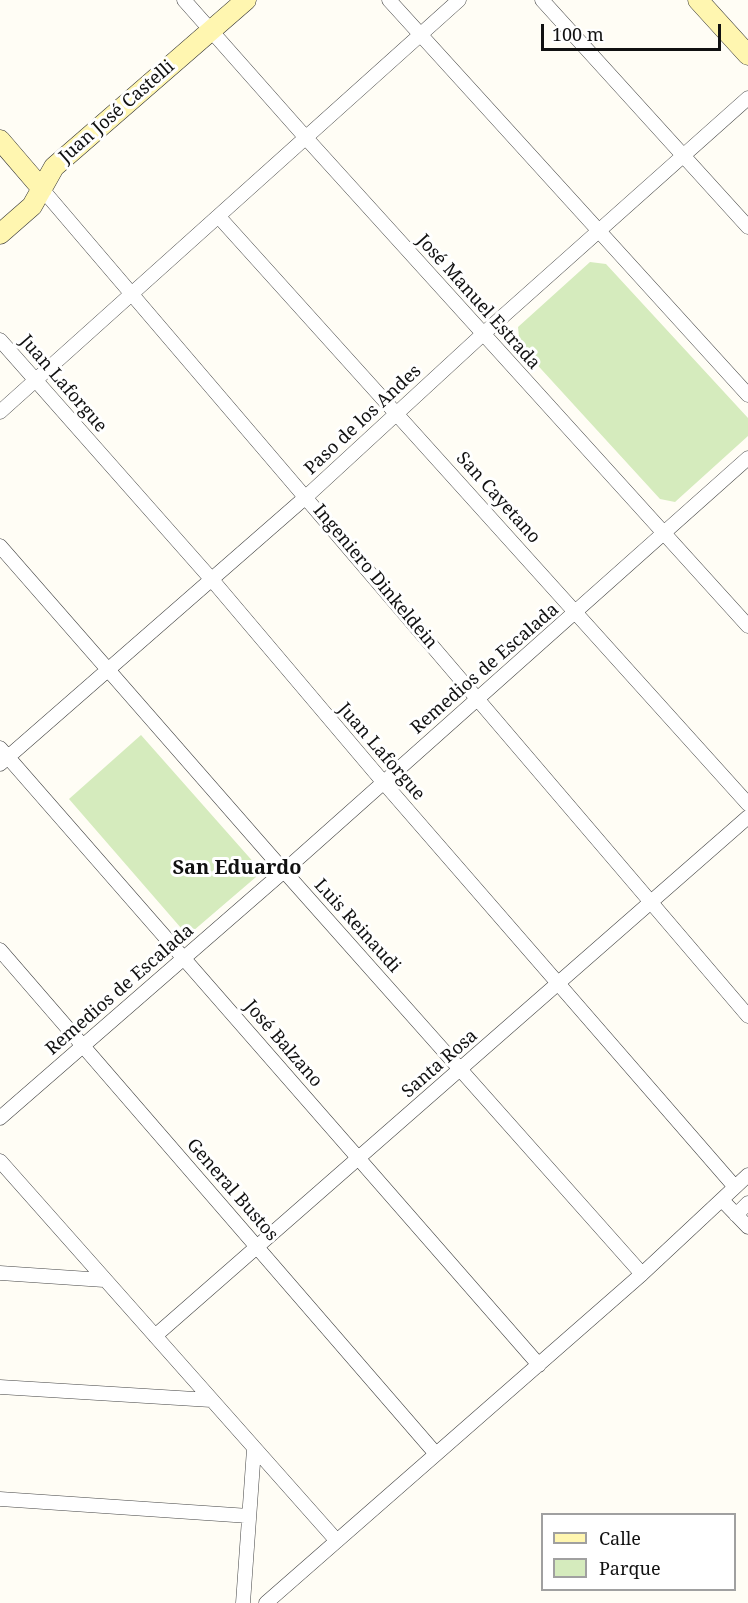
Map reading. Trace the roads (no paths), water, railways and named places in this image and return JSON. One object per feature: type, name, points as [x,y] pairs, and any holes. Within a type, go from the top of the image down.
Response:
[{"type":"main road","name":"Juan José Castelli","points":[[0,234],[32,206],[54,167],[246,0]]},
{"type":"main road","points":[[698,0],[748,55]]},
{"type":"main road","name":"Ingeniero Dinkeldein","points":[[0,140],[42,189]]},
{"type":"street","name":"José Manuel Estrada","points":[[184,0],[748,626]]},
{"type":"street","points":[[389,0],[748,395]]},
{"type":"street","points":[[0,412],[307,139],[459,0]]},
{"type":"street","points":[[542,0],[748,226]]},
{"type":"street","name":"Paso de los Andes","points":[[3,756],[110,671],[748,98]]},
{"type":"street","name":"Ingeniero Dinkeldein","points":[[42,189],[307,496],[748,1016]]},
{"type":"street","name":"San Cayetano","points":[[219,217],[748,804]]},
{"type":"street","name":"Juan Laforgue","points":[[0,340],[213,580],[384,783],[735,1187]]},
{"type":"street","name":"Remedios de Escalada","points":[[0,1118],[384,783],[748,458]]},
{"type":"street","name":"Luis Reinaudi","points":[[0,546],[460,1071],[642,1274]]},
{"type":"street","name":"José Balzano","points":[[3,756],[184,958],[539,1365]]},
{"type":"street","name":"Santa Rosa","points":[[155,1336],[652,904],[748,817]]},
{"type":"street","name":"General Bustos","points":[[0,950],[436,1454]]},
{"type":"street","points":[[0,1161],[337,1541]]},
{"type":"street","points":[[266,1603],[642,1274],[748,1175]]},
{"type":"street","points":[[722,1200],[748,1227]]},
{"type":"street","points":[[736,1215],[748,1203]]},
{"type":"street","points":[[0,1273],[104,1280]]},
{"type":"street","points":[[0,1387],[211,1400]]},
{"type":"street","points":[[243,1603],[254,1449]]},
{"type":"street","points":[[0,1499],[249,1516]]},
{"type":"district","name":"San Eduardo","points":[[237,868]]}]
